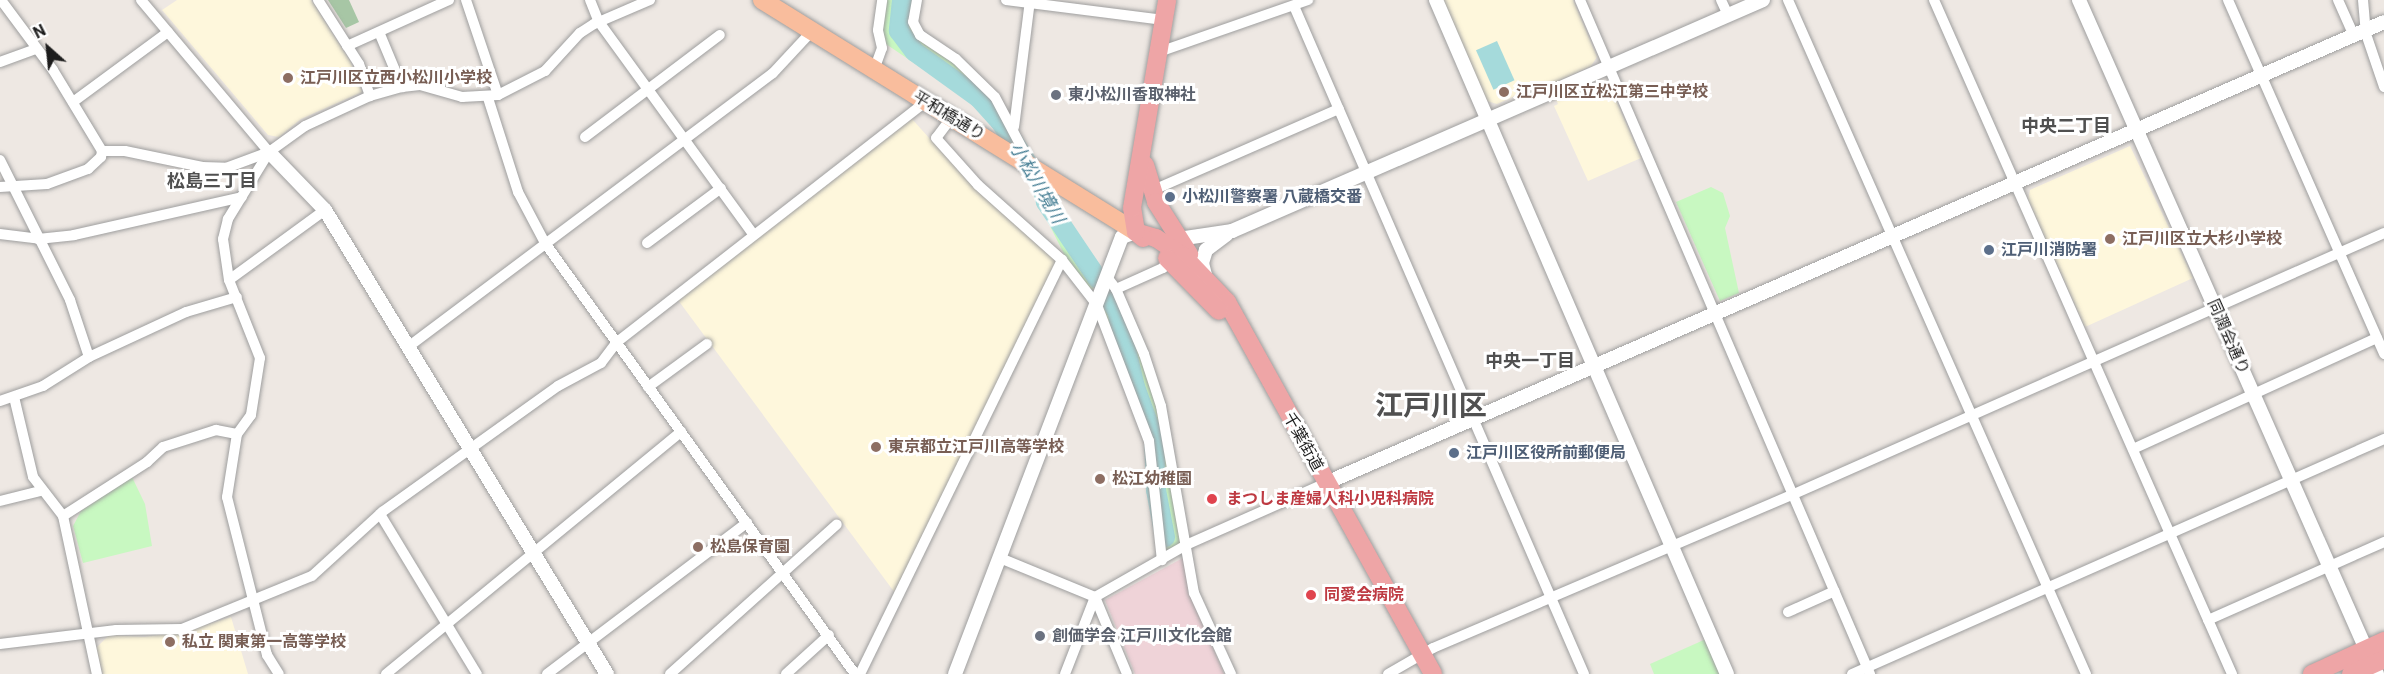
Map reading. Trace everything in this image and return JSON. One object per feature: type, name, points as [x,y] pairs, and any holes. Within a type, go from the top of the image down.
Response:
[{"type":"highway","points":[[1136,232],[1132,208],[1167,0]]},
{"type":"highway","points":[[1146,134],[1145,169],[1151,191],[1179,241],[1204,275]]},
{"type":"highway","name":"千葉街道","points":[[1136,232],[1156,238],[1204,275],[1239,320],[1261,368],[1433,674]]},
{"type":"highway","name":"千葉街道","points":[[1136,232],[1208,297],[1261,368]]},
{"type":"highway","points":[[2351,674],[2375,662],[2384,641]]},
{"type":"highway","points":[[2312,674],[2375,662]]},
{"type":"main road","name":"平和橋通り","points":[[762,0],[1136,232]]},
{"type":"street","points":[[1,0],[73,102],[102,151]]},
{"type":"street","points":[[141,0],[269,152],[325,210],[607,674]]},
{"type":"street","points":[[318,0],[359,64],[370,96]]},
{"type":"street","points":[[347,46],[449,0]]},
{"type":"street","points":[[466,0],[518,192],[545,243],[855,674]]},
{"type":"street","points":[[590,0],[599,22],[686,138],[754,235]]},
{"type":"street","points":[[102,151],[125,151],[226,168],[269,152],[305,126],[370,96],[402,87],[420,85],[455,96],[493,97],[545,71],[580,33],[599,22],[650,0]]},
{"type":"street","points":[[874,70],[882,48],[878,30],[882,0]]},
{"type":"street","points":[[917,0],[913,22],[920,35],[956,59],[994,97],[1014,127],[1031,165]]},
{"type":"street","points":[[1006,0],[1164,21]]},
{"type":"street","points":[[1159,52],[1308,0]]},
{"type":"street","points":[[1436,0],[1727,674]]},
{"type":"street","points":[[1580,0],[1869,671]]},
{"type":"street","points":[[1721,0],[1728,15]]},
{"type":"street","points":[[1156,238],[1179,241],[1232,231],[1763,0]]},
{"type":"street","points":[[1788,0],[2086,674]]},
{"type":"street","points":[[1934,0],[2232,674]]},
{"type":"street","name":"同潤会通り","points":[[2079,0],[2329,566],[2375,662]]},
{"type":"street","points":[[2228,0],[2384,354]]},
{"type":"street","points":[[2338,0],[2360,33],[2384,87]]},
{"type":"street","points":[[2360,33],[2363,0]]},
{"type":"street","points":[[1014,127],[1030,2]]},
{"type":"street","points":[[1294,6],[1584,674]]},
{"type":"street","points":[[1065,674],[1095,597],[1186,545],[1594,369],[2384,22]]},
{"type":"street","points":[[408,347],[773,73],[812,31]]},
{"type":"street","points":[[73,102],[168,32]]},
{"type":"street","points":[[378,32],[402,87]]},
{"type":"street","points":[[585,136],[720,35]]},
{"type":"street","points":[[0,62],[35,49]]},
{"type":"street","points":[[0,644],[90,633],[182,629],[222,616],[256,598],[312,576],[380,514],[558,386],[601,363],[617,342],[925,102]]},
{"type":"street","points":[[1151,191],[1339,109]]},
{"type":"street","points":[[951,117],[936,138],[978,185],[1062,260],[1096,305],[1149,441],[1162,560]]},
{"type":"street","points":[[0,187],[47,184],[88,169],[102,151]]},
{"type":"street","points":[[269,152],[228,219],[223,239],[229,280],[260,358],[251,416],[237,434],[227,497],[256,598],[267,655],[279,674]]},
{"type":"street","points":[[0,160],[70,300],[89,357]]},
{"type":"street","points":[[647,243],[721,188]]},
{"type":"street","points":[[0,234],[38,239],[74,236],[242,197]]},
{"type":"street","points":[[229,280],[325,210]]},
{"type":"street","points":[[1204,275],[1202,263],[1206,250],[1232,231]]},
{"type":"street","points":[[955,674],[1122,237],[1136,232]]},
{"type":"street","points":[[1388,674],[1422,654],[1794,494],[2384,233]]},
{"type":"street","points":[[1116,289],[1163,268],[1168,259]]},
{"type":"street","points":[[860,674],[1062,260]]},
{"type":"street","points":[[1107,278],[1116,289],[1161,406],[1194,593],[1231,674]]},
{"type":"street","points":[[0,401],[43,386],[89,357],[186,312],[237,297]]},
{"type":"street","points":[[2133,449],[2377,338]]},
{"type":"street","points":[[648,387],[707,344]]},
{"type":"street","points":[[15,397],[33,477],[40,491],[63,516],[98,674]]},
{"type":"street","points":[[63,516],[147,462],[163,447],[216,430],[237,434]]},
{"type":"street","points":[[386,674],[681,432]]},
{"type":"street","points":[[1852,674],[1869,671],[2170,533],[2384,439]]},
{"type":"street","points":[[0,501],[40,491]]},
{"type":"street","points":[[380,514],[477,674]]},
{"type":"street","points":[[547,674],[747,523]]},
{"type":"street","points":[[670,674],[837,524]]},
{"type":"street","points":[[2208,620],[2384,542]]},
{"type":"street","points":[[1000,558],[1095,597],[1127,674]]},
{"type":"street","points":[[1788,612],[1835,591]]},
{"type":"street","points":[[786,674],[829,635]]},
{"type":"shaded area","name":"江戸川区立西小松川小学校","points":[[177,0],[311,0],[351,63],[362,92],[301,119],[279,137],[268,135],[162,10]]},
{"type":"shaded area","name":"江戸川区立松江第三中学校","points":[[1443,0],[1573,0],[1597,57],[1591,66],[1556,82],[1565,101],[1608,82],[1641,158],[1588,181],[1554,106],[1558,104],[1548,81],[1497,104],[1487,101]]},
{"type":"shaded area","name":"東京都立江戸川高等学校","points":[[912,119],[974,188],[1056,261],[895,593],[678,300]]},
{"type":"shaded area","name":"江戸川区立大杉小学校","points":[[2130,146],[2193,278],[2085,327],[2028,199],[2030,190]]},
{"type":"shaded area","points":[[1183,558],[1190,594],[1224,674],[1135,674],[1105,600]]},
{"type":"shaded area","name":"私立 関東第一高等学校","points":[[231,617],[248,674],[103,674],[96,648],[109,635],[144,637],[187,631]]},
{"type":"green space","points":[[328,0],[349,0],[359,22],[346,28]]},
{"type":"green space","points":[[884,0],[914,0],[910,21],[994,99],[1014,136],[1004,136],[974,104],[886,44],[882,30]]},
{"type":"green space","points":[[1028,182],[1061,205],[1098,273],[1091,295],[1073,272]]},
{"type":"green space","points":[[1711,187],[1723,193],[1730,216],[1725,228],[1739,293],[1720,301],[1676,202]]},
{"type":"green space","points":[[1107,283],[1115,291],[1160,407],[1184,544],[1165,556],[1151,440],[1099,305]]},
{"type":"green space","points":[[132,477],[145,504],[152,546],[83,563],[73,526],[81,511]]},
{"type":"green space","points":[[1706,639],[1722,674],[1654,674],[1650,664]]},
{"type":"water","points":[[1497,41],[1514,80],[1493,90],[1476,50]]},
{"type":"waterway","name":"小松川境川","points":[[902,0],[899,31],[915,52],[979,98],[1000,121],[1042,186],[1046,202],[1097,278]]},
{"type":"waterway","name":"小松川境川","points":[[1109,298],[1117,311],[1135,387],[1154,439],[1156,490],[1165,537]]},
{"type":"place","name":"江戸川区立西小松川小学校","points":[[288,78]]},
{"type":"place","name":"江戸川区立松江第三中学校","points":[[1504,92]]},
{"type":"place","name":"東小松川香取神社","points":[[1056,95]]},
{"type":"place","name":"小松川警察署 八蔵橋交番","points":[[1170,197]]},
{"type":"place","name":"江戸川区立大杉小学校","points":[[2110,239]]},
{"type":"place","name":"江戸川消防署","points":[[1989,250]]},
{"type":"place","name":"東京都立江戸川高等学校","points":[[876,447]]},
{"type":"place","name":"江戸川区役所前郵便局","points":[[1454,453]]},
{"type":"place","name":"松江幼稚園","points":[[1100,479]]},
{"type":"place","name":"まつしま産婦人科小児科病院","points":[[1212,499]]},
{"type":"place","name":"松島保育園","points":[[698,547]]},
{"type":"place","name":"同愛会病院","points":[[1311,595]]},
{"type":"place","name":"創価学会 江戸川文化会館","points":[[1040,636]]},
{"type":"place","name":"私立 関東第一高等学校","points":[[170,642]]},
{"type":"district","name":"中央二丁目","points":[[2066,126]]},
{"type":"district","name":"松島三丁目","points":[[212,181]]},
{"type":"district","name":"中央一丁目","points":[[1530,361]]},
{"type":"district","name":"江戸川区","points":[[1431,406]]}]
